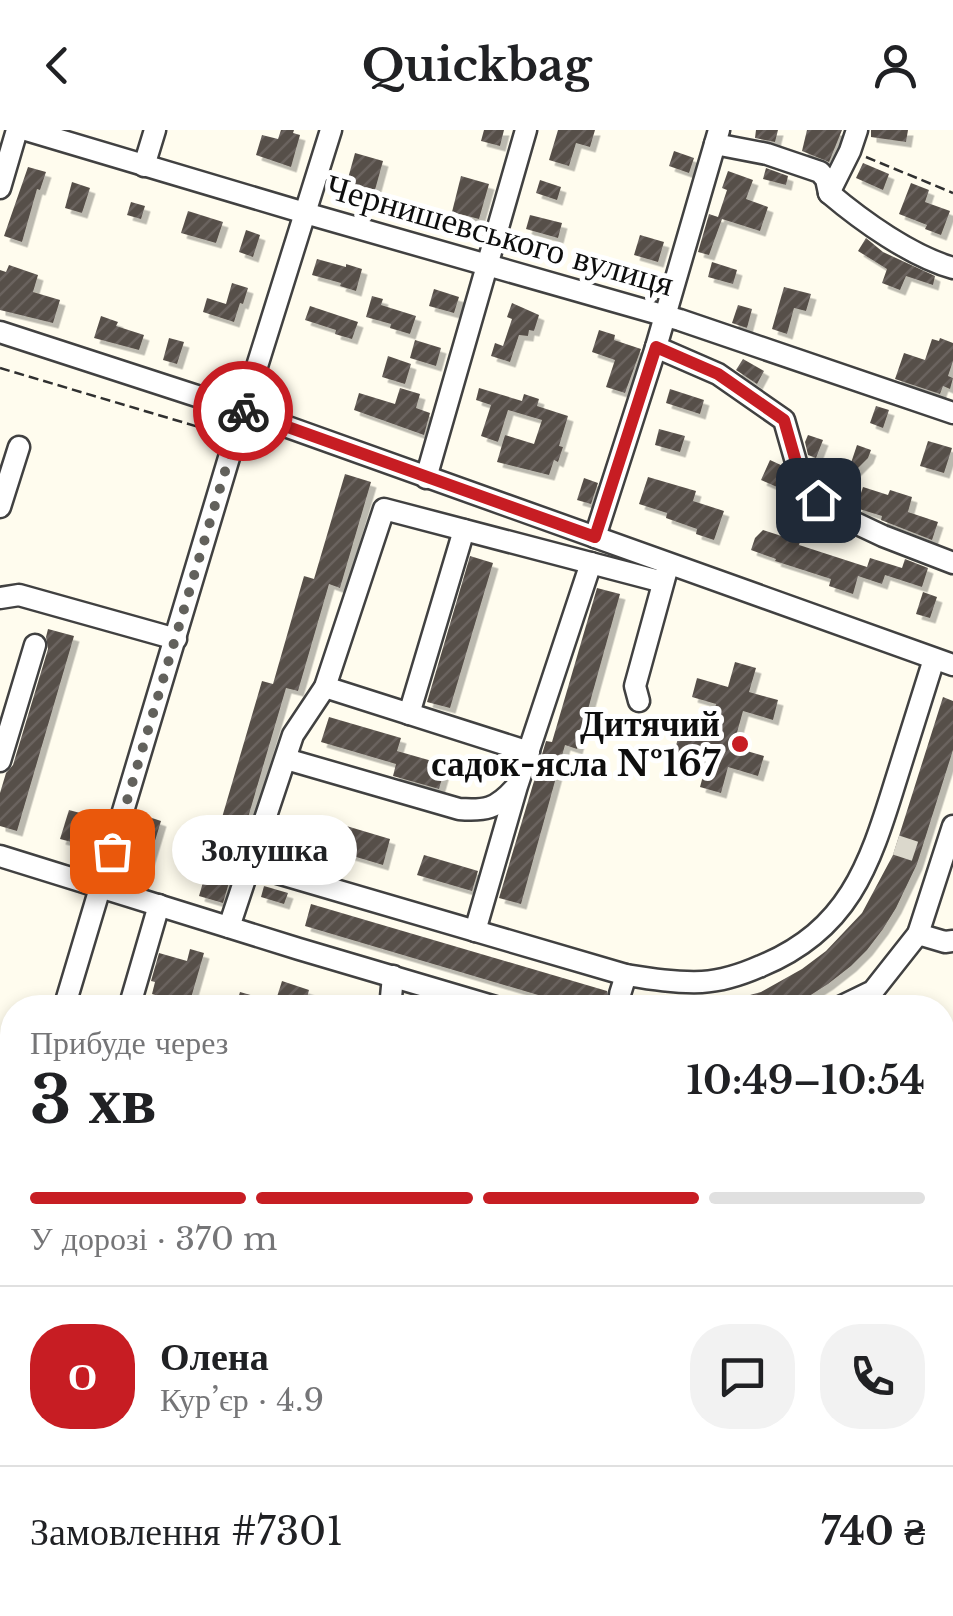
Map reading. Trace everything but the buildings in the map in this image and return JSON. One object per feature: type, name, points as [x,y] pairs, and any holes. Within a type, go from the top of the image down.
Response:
[{"type":"street","points":[[0,188],[17,130]]},
{"type":"street","name":"Чернишевського вулиця","points":[[26,130],[680,320],[953,413]]},
{"type":"street","points":[[144,166],[154,130]]},
{"type":"street","points":[[68,995],[330,130]]},
{"type":"street","points":[[426,478],[526,130]]},
{"type":"street","points":[[829,194],[857,130]]},
{"type":"street","points":[[595,537],[717,137],[820,172],[829,194],[900,245],[936,264],[953,268]]},
{"type":"street","points":[[0,332],[244,411],[595,537],[666,573],[944,662],[887,843],[842,906],[815,935],[782,958],[745,973],[705,982],[622,985],[475,931],[250,866]]},
{"type":"street","name":"Чернишевського вулиця","points":[[656,347],[718,374],[784,420],[808,490],[832,512],[953,564]]},
{"type":"street","points":[[0,507],[19,447]]},
{"type":"street","points":[[229,926],[293,736],[324,687],[384,509],[591,563],[666,573]]},
{"type":"street","points":[[409,714],[464,530]]},
{"type":"street","points":[[475,931],[591,563]]},
{"type":"street","points":[[639,700],[635,686],[666,573]]},
{"type":"street","points":[[0,598],[19,596],[176,639]]},
{"type":"street","points":[[0,762],[35,645]]},
{"type":"street","points":[[324,687],[529,752]]},
{"type":"street","points":[[286,759],[459,809],[480,810],[502,804],[518,786]]},
{"type":"street","points":[[865,995],[873,991],[918,934],[931,856],[953,826]]},
{"type":"street","points":[[0,856],[457,995]]},
{"type":"street","points":[[133,995],[160,904]]},
{"type":"street","points":[[918,934],[953,941]]},
{"type":"street","points":[[391,995],[393,976]]},
{"type":"path","points":[[850,151],[953,193]]},
{"type":"path","points":[[0,368],[236,438]]},
{"type":"tunnel","points":[[896,845],[920,853]]},
{"type":"way so far","points":[[112,851],[243,411]]},
{"type":"place","name":"Дитячий садок-ясла №167","points":[[740,744]]},
{"type":"place","name":"Золушка","points":[[112,851]]},
{"type":"route","points":[[243,411],[595,537],[656,347],[718,374],[784,420],[798,469],[818,500]]}]
